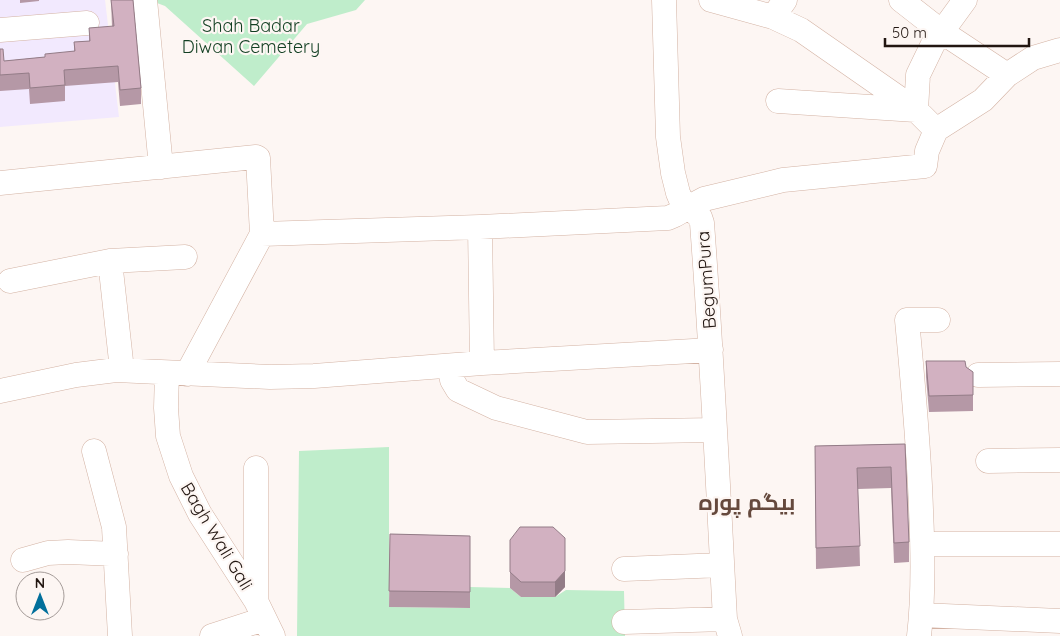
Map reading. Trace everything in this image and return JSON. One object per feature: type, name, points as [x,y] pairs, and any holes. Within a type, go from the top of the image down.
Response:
[{"type":"street","points":[[145,0],[161,167]]},
{"type":"street","points":[[262,234],[480,227],[668,218],[689,207],[678,193],[673,174],[668,137],[664,0]]},
{"type":"street","points":[[711,0],[779,8],[802,30],[916,110],[936,130],[984,100],[1007,75],[1034,58],[1060,50]]},
{"type":"street","points":[[901,0],[942,32],[1007,75]]},
{"type":"street","points":[[916,110],[918,75],[933,44],[965,0]]},
{"type":"street","points":[[0,30],[87,23]]},
{"type":"street","points":[[778,101],[916,110]]},
{"type":"street","name":"BegumPura","points":[[727,627],[702,223],[700,217],[689,207],[704,199],[783,180],[925,166],[936,130]]},
{"type":"street","points":[[0,183],[258,158],[262,234],[177,373]]},
{"type":"street","points":[[480,227],[482,364]]},
{"type":"street","points":[[10,281],[110,261],[185,256]]},
{"type":"street","points":[[110,261],[122,370]]},
{"type":"street","points":[[938,320],[907,320],[920,463],[922,544],[920,626],[1060,621]]},
{"type":"street","points":[[0,391],[76,375],[122,370],[270,377],[314,376],[711,350]]},
{"type":"street","points":[[450,366],[452,380],[458,390],[496,408],[587,432],[714,430]]},
{"type":"street","name":"Bagh Wali Gali","points":[[177,373],[166,408],[168,436],[181,476],[200,514],[265,618]]},
{"type":"street","points":[[978,375],[1060,374]]},
{"type":"street","points":[[94,451],[114,527],[120,636]]},
{"type":"street","points":[[988,461],[1060,460]]},
{"type":"street","points":[[212,636],[265,618],[256,468]]},
{"type":"street","points":[[922,544],[1060,544]]},
{"type":"street","points":[[22,560],[48,553],[62,552],[116,554]]},
{"type":"street","points":[[624,569],[722,565]]},
{"type":"street","points":[[624,622],[727,627]]},
{"type":"shaded area","points":[[0,0],[105,0],[119,117],[0,127]]},
{"type":"green space","name":"Shah Badar Diwan Cemetery","points":[[149,0],[365,0],[356,10],[307,24],[254,86],[165,6]]},
{"type":"green space","points":[[389,447],[389,607],[469,608],[470,587],[510,588],[521,597],[555,597],[566,590],[624,591],[625,636],[297,636],[299,451]]},
{"type":"building","points":[[111,0],[133,0],[141,88],[120,90],[118,66],[64,70],[65,85],[30,88],[29,73],[0,75],[0,49],[3,49],[4,61],[45,57],[45,54],[75,51],[74,42],[90,41],[89,28],[114,26]]},
{"type":"building","points":[[926,361],[965,361],[966,367],[973,372],[973,395],[929,396]]},
{"type":"building","points":[[905,444],[909,542],[894,543],[891,467],[857,468],[860,546],[816,548],[815,446]]},
{"type":"building","points":[[520,527],[553,527],[565,538],[565,571],[555,582],[521,582],[510,572],[510,540]]},
{"type":"building","points":[[390,534],[470,536],[470,592],[389,591]]},
{"type":"district","name":"بیگم پورہ","points":[[747,502]]}]
